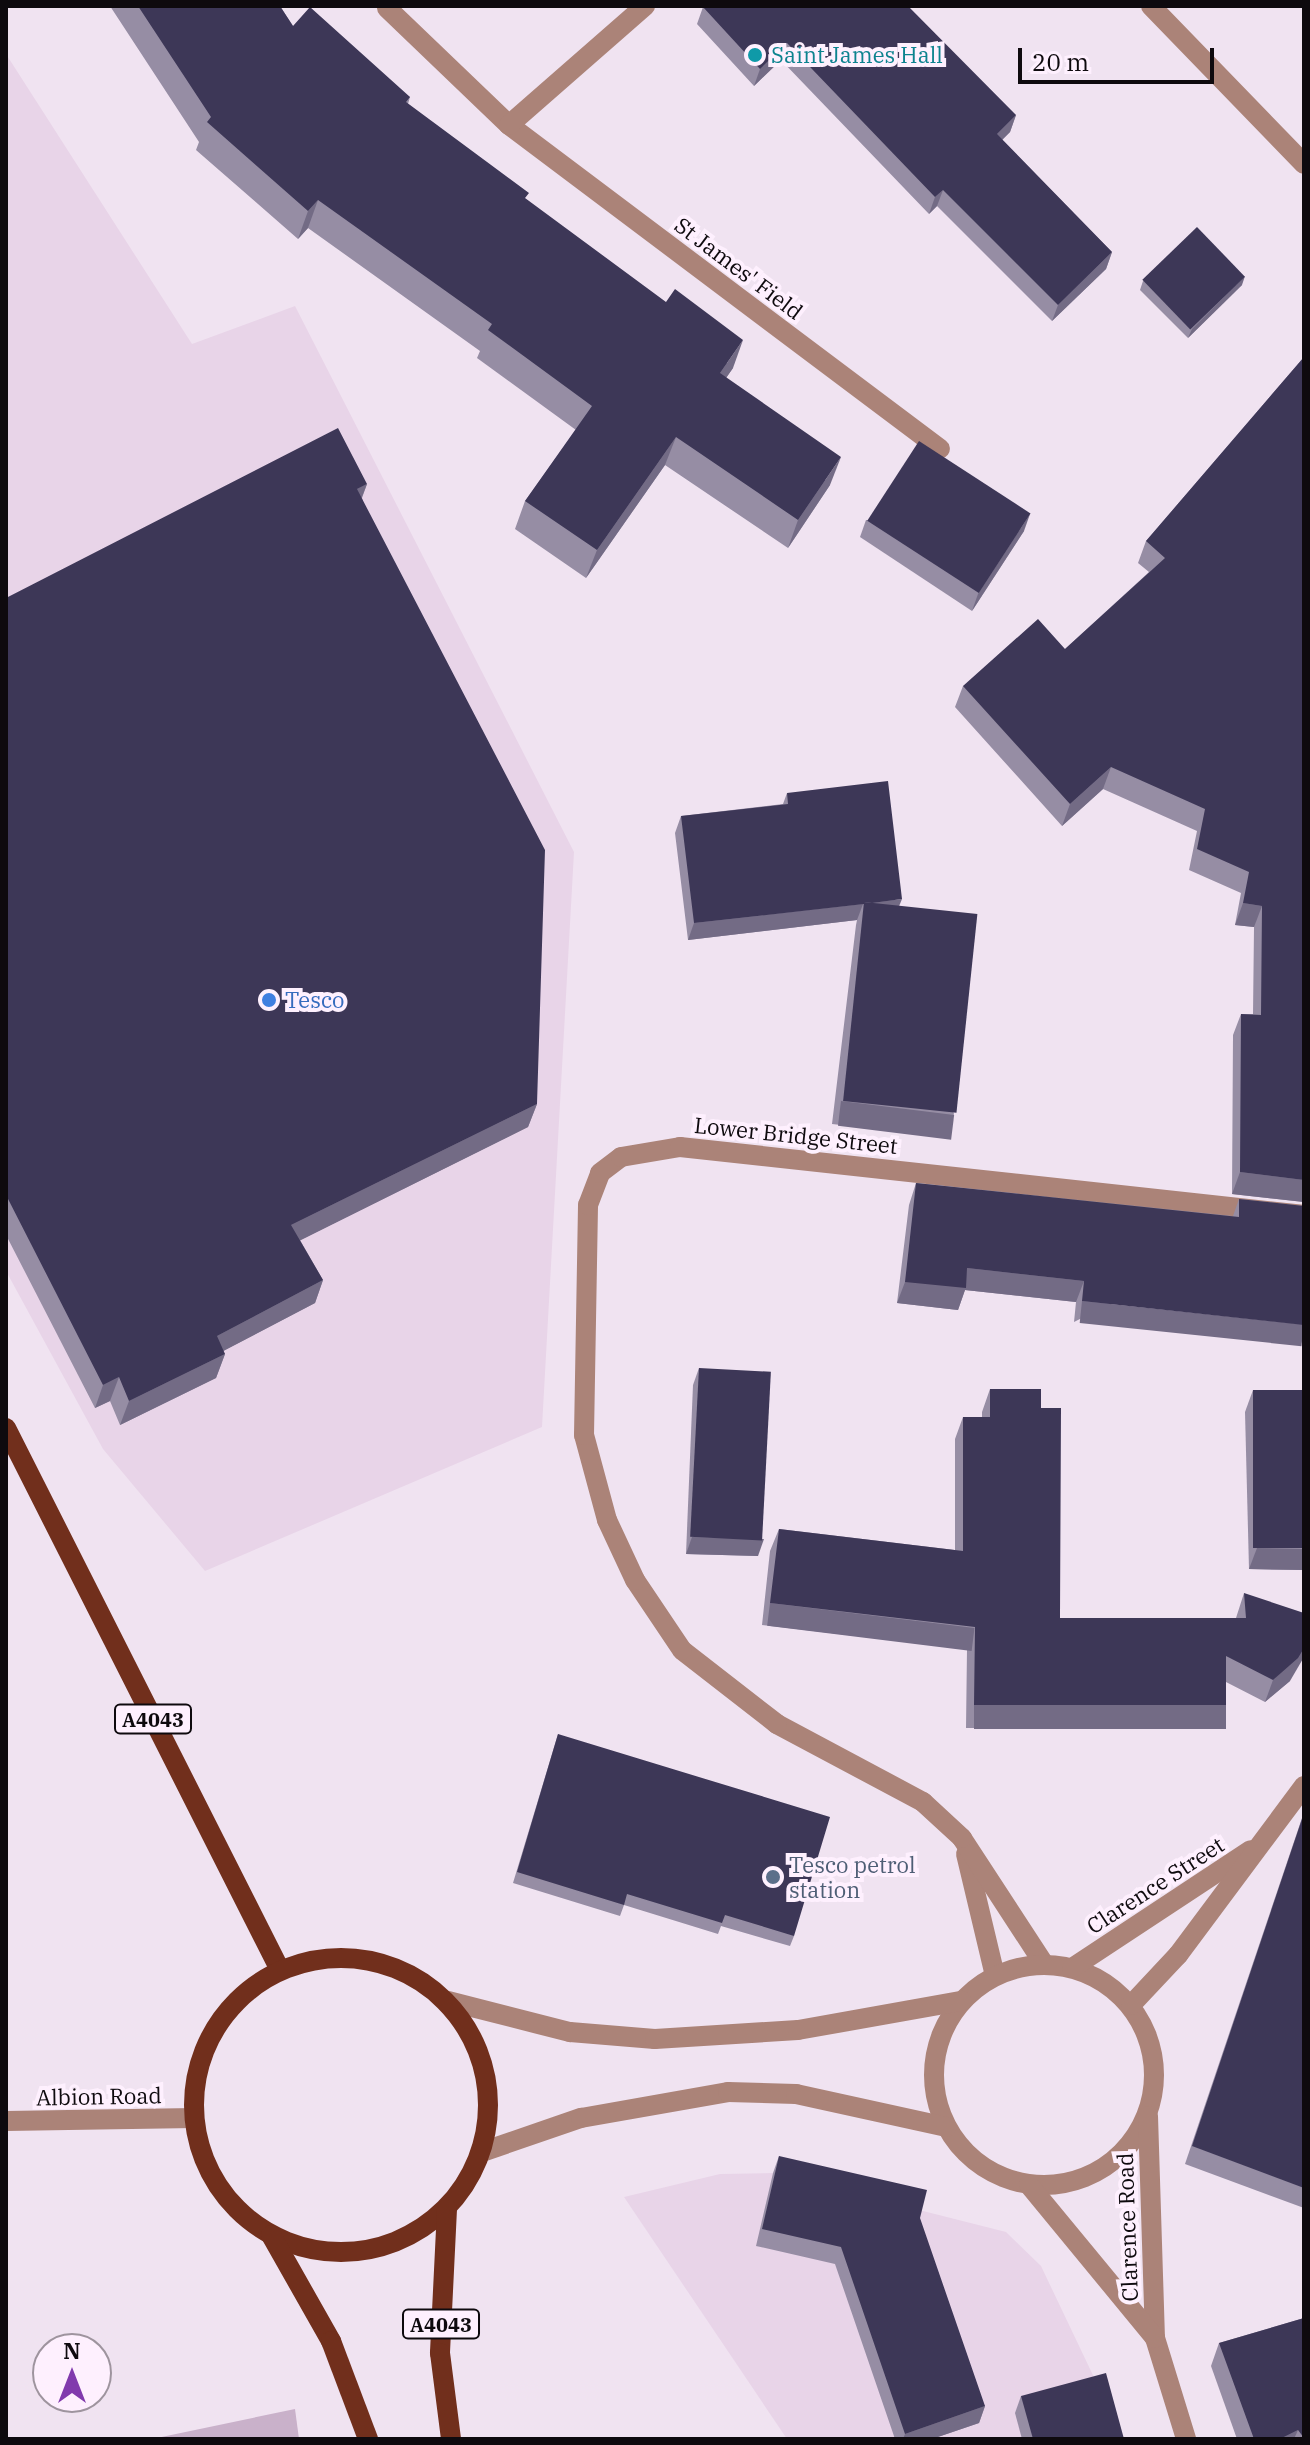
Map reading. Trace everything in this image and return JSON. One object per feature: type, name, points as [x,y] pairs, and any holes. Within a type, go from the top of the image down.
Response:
[{"type":"main road","name":"A4043","points":[[6,1428],[280,1970]]},
{"type":"main road","points":[[271,2235],[316,2250],[364,2251],[408,2237],[447,2209],[482,2152],[490,2111],[486,2072],[448,2001],[411,1974],[369,1959],[324,1957],[280,1970],[241,1994],[213,2030],[196,2073],[194,2118],[218,2187],[271,2235],[331,2341],[368,2439]]},
{"type":"main road","name":"A4043","points":[[447,2209],[440,2353],[451,2439]]},
{"type":"street","points":[[509,125],[645,6]]},
{"type":"street","points":[[1151,6],[1304,164]]},
{"type":"street","name":"St James' Field","points":[[387,8],[509,125],[940,449]]},
{"type":"street","name":"Lower Bridge Street","points":[[1044,1964],[962,1838],[923,1802],[777,1724],[682,1650],[607,1520],[584,1435],[582,1332],[588,1205],[600,1173],[621,1157],[680,1147],[1304,1215]]},
{"type":"street","name":"Clarence Street","points":[[1131,2005],[1264,1841],[1304,1786]]},
{"type":"street","points":[[962,1838],[995,1976]]},
{"type":"street","name":"Clarence Street","points":[[1072,1968],[1264,1841]]},
{"type":"street","points":[[448,2001],[570,2032],[655,2039],[798,2030],[961,2001],[995,1976],[1044,1964],[1072,1968],[1104,1981],[1131,2005],[1154,2058],[1148,2115],[1129,2147],[1101,2170],[1066,2184],[1029,2185],[967,2155],[946,2127],[934,2062],[961,2001]]},
{"type":"street","points":[[482,2152],[581,2118],[728,2092],[796,2094],[946,2127]]},
{"type":"street","name":"Clarence Road","points":[[1148,2115],[1155,2338],[1186,2439]]},
{"type":"street","name":"Albion Road","points":[[6,2121],[194,2118]]},
{"type":"street","name":"Clarence Road","points":[[1029,2185],[1155,2338]]},
{"type":"shaded area","name":"Tesco","points":[[6,54],[192,344],[295,306],[574,852],[542,1427],[205,1571],[103,1449],[6,1271]]},
{"type":"shaded area","points":[[773,2173],[1006,2232],[1041,2266],[1100,2390],[1113,2439],[787,2439],[624,2197],[720,2174]]},
{"type":"shaded area","points":[[295,2409],[299,2439],[152,2439]]},
{"type":"building","points":[[138,6],[280,6],[293,26],[310,7],[410,97],[406,102],[529,193],[525,198],[666,302],[675,289],[743,340],[720,373],[841,457],[798,520],[676,437],[597,550],[525,501],[592,406],[488,330],[492,324],[318,200],[308,211],[207,122],[211,117]]},
{"type":"building","points":[[704,6],[908,6],[1016,115],[997,134],[1112,252],[1058,305],[943,190],[935,197],[787,43],[760,69]]},
{"type":"building","points":[[1197,227],[1245,277],[1190,329],[1142,280]]},
{"type":"building","points":[[1304,357],[1304,1180],[1240,1172],[1241,1014],[1261,1015],[1262,906],[1243,903],[1249,872],[1197,849],[1205,809],[1111,767],[1070,804],[963,686],[1038,619],[1065,649],[1165,558],[1146,541]]},
{"type":"building","name":"Tesco","points":[[338,428],[367,484],[357,489],[545,850],[537,1104],[291,1225],[323,1280],[217,1336],[225,1354],[129,1401],[119,1377],[103,1385],[6,1195],[6,598]]},
{"type":"building","points":[[919,441],[1031,513],[979,593],[867,521]]},
{"type":"building","points":[[888,781],[902,899],[694,923],[681,816],[788,804],[787,793]]},
{"type":"building","points":[[864,902],[977,914],[956,1113],[843,1101]]},
{"type":"building","points":[[916,1183],[1239,1217],[1239,1199],[1304,1206],[1304,1325],[1082,1301],[1084,1281],[967,1268],[966,1288],[905,1282]]},
{"type":"building","points":[[699,1368],[771,1372],[762,1541],[690,1537]]},
{"type":"building","points":[[990,1389],[1041,1389],[1041,1408],[1061,1408],[1060,1618],[1246,1618],[1244,1593],[1304,1613],[1304,1648],[1298,1658],[1273,1680],[1226,1656],[1226,1705],[974,1705],[975,1627],[770,1603],[779,1529],[963,1551],[963,1417],[990,1417]]},
{"type":"building","points":[[1253,1390],[1304,1390],[1304,1548],[1253,1548]]},
{"type":"building","points":[[558,1734],[830,1817],[794,1936],[725,1915],[722,1923],[627,1894],[624,1905],[517,1872]]},
{"type":"building","points":[[1304,1813],[1304,2188],[1192,2146]]},
{"type":"building","points":[[779,2156],[927,2190],[920,2218],[985,2406],[905,2434],[841,2247],[762,2229]]},
{"type":"building","points":[[1304,2318],[1304,2438],[1298,2430],[1280,2439],[1254,2439],[1219,2343]]},
{"type":"building","points":[[1106,2373],[1124,2439],[1033,2439],[1021,2396]]},
{"type":"place","name":"Saint James Hall","points":[[755,55]]},
{"type":"place","name":"Tesco","points":[[269,1000]]},
{"type":"place","name":"Tesco petrol station","points":[[773,1877]]}]
